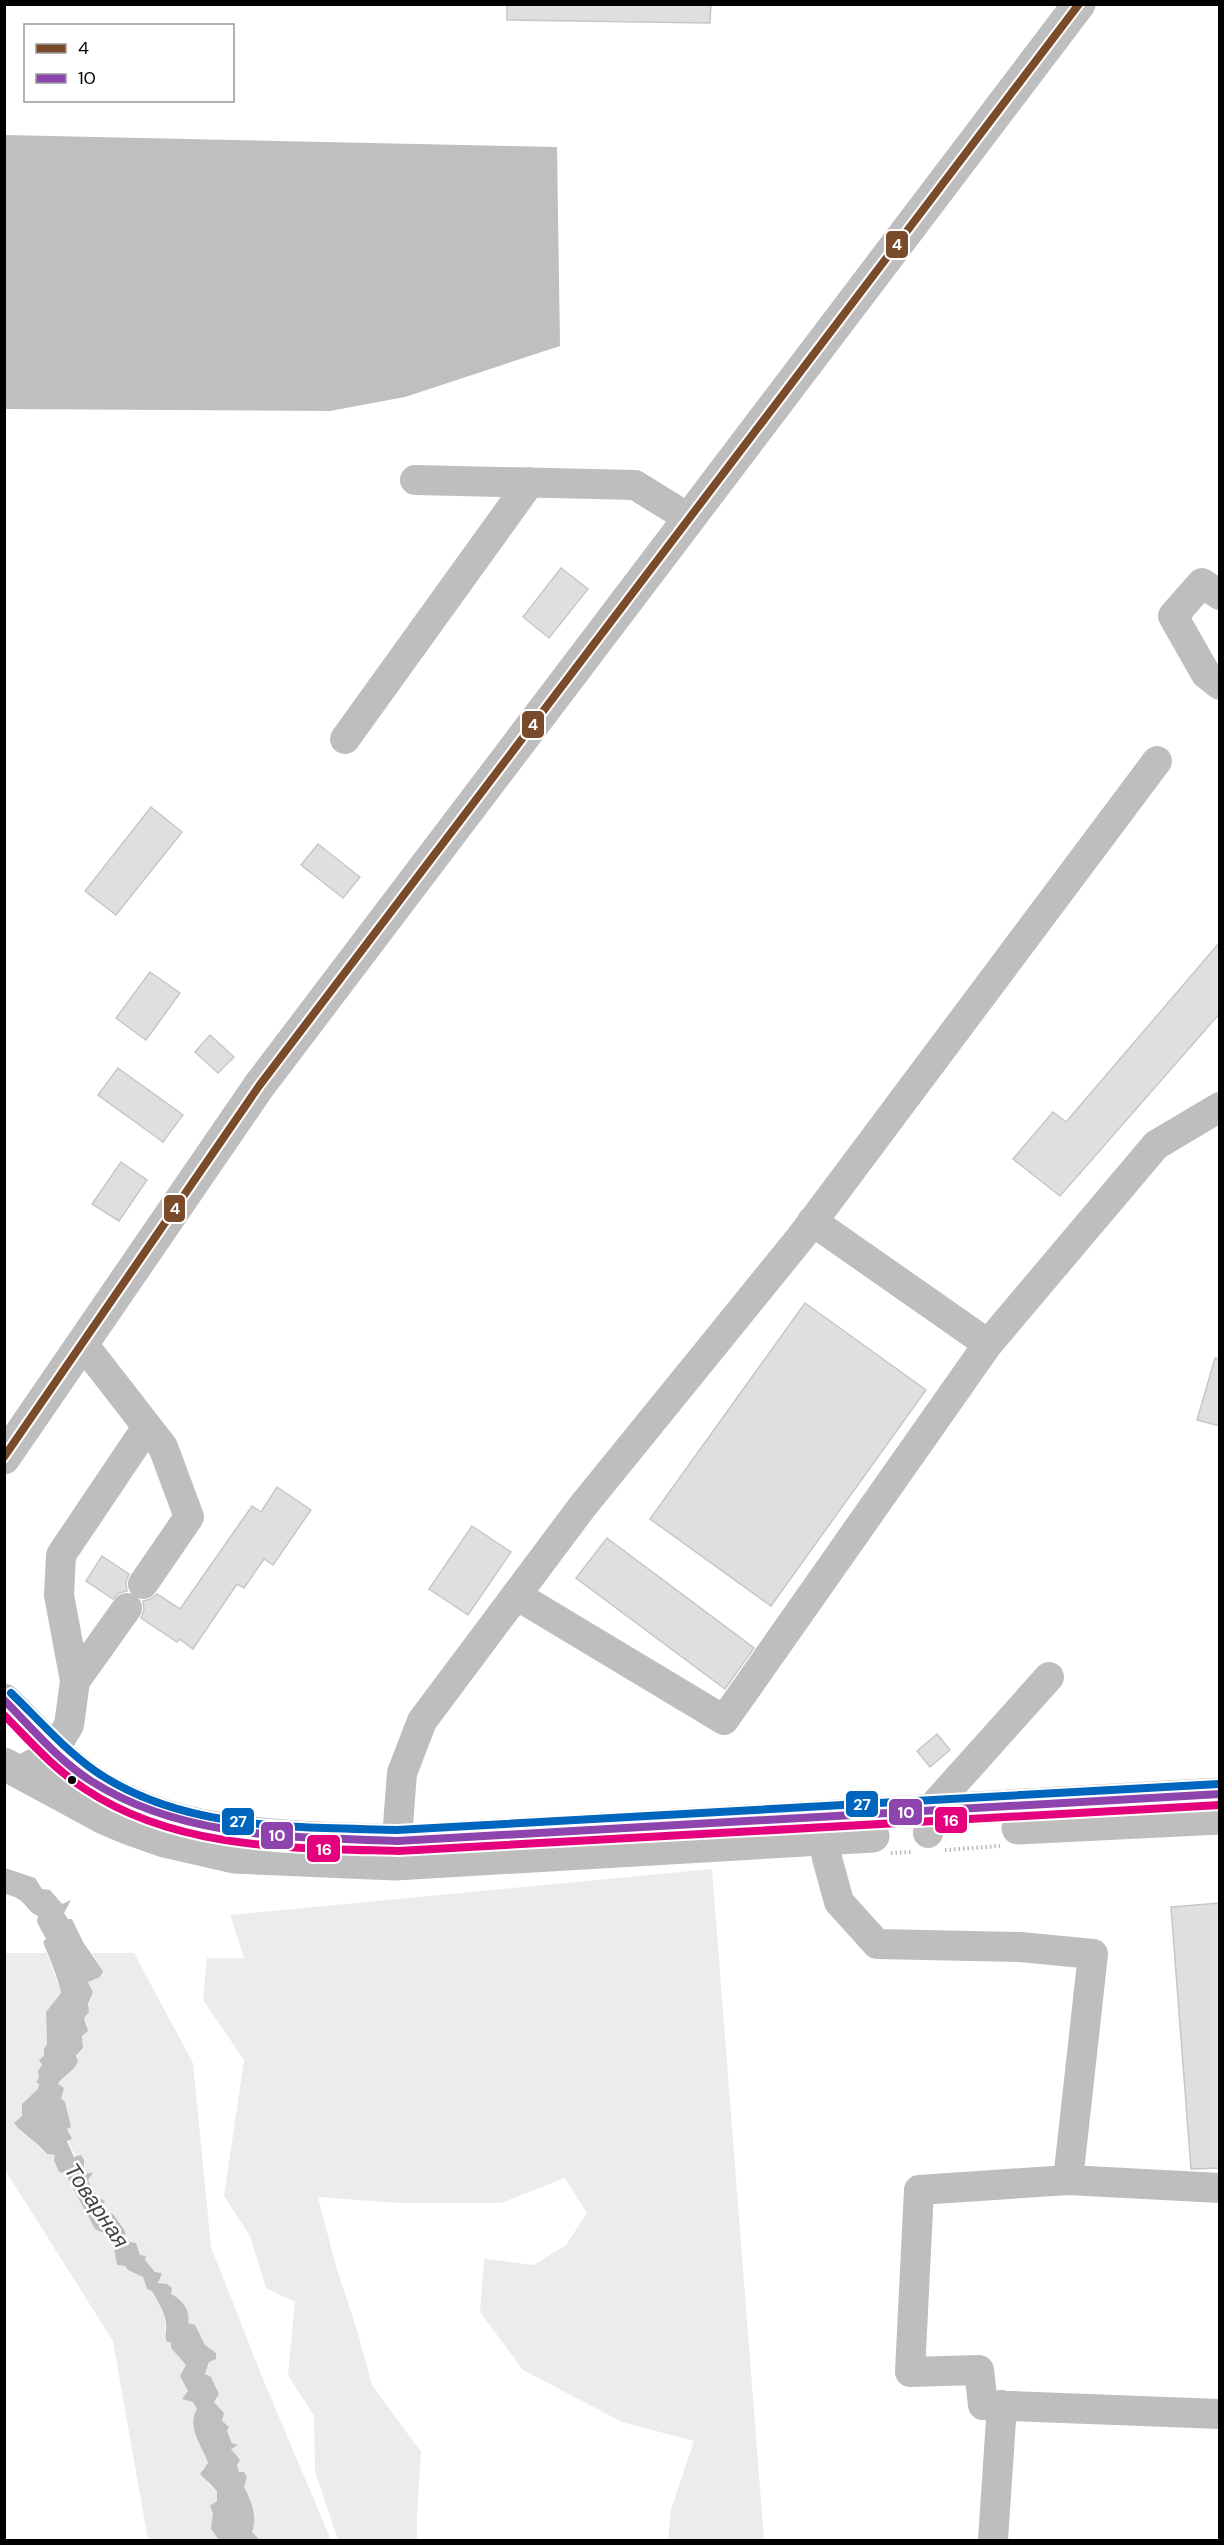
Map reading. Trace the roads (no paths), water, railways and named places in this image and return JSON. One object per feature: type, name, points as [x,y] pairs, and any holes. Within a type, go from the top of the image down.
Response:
[{"type":"main road","points":[[4,1458],[260,1086],[1079,4]]},
{"type":"main road","points":[[4,1700],[54,1750],[90,1780],[151,1812],[187,1824],[396,1852],[928,1822],[1220,1794]]},
{"type":"main road","points":[[12,1768],[104,1818],[164,1841],[234,1857],[824,1840],[928,1822],[1220,1818]]},
{"type":"lane","points":[[415,480],[635,485],[690,519]]},
{"type":"lane","points":[[345,739],[530,482]]},
{"type":"lane","points":[[1220,595],[1202,583],[1173,616],[1206,674],[1220,685]]},
{"type":"lane","points":[[396,1852],[402,1773],[422,1722],[582,1507],[813,1221],[1157,761]]},
{"type":"lane","points":[[516,1595],[724,1720],[988,1344],[1156,1145],[1220,1107]]},
{"type":"lane","points":[[813,1221],[988,1344]]},
{"type":"lane","points":[[75,1681],[189,1517],[163,1447],[83,1344]]},
{"type":"lane","points":[[12,1768],[41,1760],[54,1750],[69,1725],[75,1681],[59,1595],[61,1555],[147,1427]]},
{"type":"lane","points":[[928,1822],[1049,1677]]},
{"type":"lane","points":[[824,1840],[839,1902],[877,1944],[1020,1947],[1093,1954],[1068,2180]]},
{"type":"lane","points":[[1220,2188],[1068,2180],[919,2190],[910,2372],[979,2370],[983,2404],[1220,2414]]},
{"type":"lane","points":[[993,2541],[1002,2405]]},
{"type":"water","points":[[5,135],[557,147],[560,346],[405,397],[330,411],[5,409]]},
{"type":"water","name":"Товарная","points":[[5,1868],[35,1878],[42,1889],[50,1890],[62,1904],[71,1900],[64,1913],[68,1919],[72,1919],[83,1942],[103,1971],[100,1977],[88,1982],[93,1992],[88,2004],[89,2012],[84,2018],[88,2031],[82,2036],[83,2048],[76,2056],[78,2061],[58,2084],[64,2088],[61,2098],[65,2102],[71,2127],[67,2129],[72,2139],[67,2141],[74,2157],[81,2155],[84,2160],[84,2173],[93,2173],[88,2180],[94,2192],[105,2202],[101,2206],[102,2211],[113,2214],[125,2231],[125,2237],[130,2242],[136,2243],[140,2255],[146,2256],[145,2260],[155,2272],[162,2273],[158,2283],[167,2284],[172,2288],[171,2294],[182,2302],[187,2310],[188,2323],[195,2325],[205,2345],[216,2353],[216,2359],[209,2362],[205,2374],[211,2377],[219,2394],[214,2402],[224,2413],[222,2421],[229,2427],[227,2431],[232,2443],[238,2445],[231,2449],[240,2460],[237,2465],[239,2472],[244,2472],[247,2477],[244,2487],[254,2515],[252,2532],[260,2540],[219,2540],[211,2529],[213,2513],[210,2506],[217,2501],[217,2491],[200,2474],[208,2463],[194,2430],[194,2416],[197,2409],[193,2402],[182,2399],[188,2391],[180,2376],[186,2365],[171,2348],[171,2342],[167,2342],[165,2319],[161,2306],[152,2291],[147,2289],[143,2277],[128,2270],[125,2266],[117,2265],[114,2249],[107,2235],[95,2229],[65,2173],[59,2172],[54,2160],[55,2155],[47,2154],[14,2123],[22,2116],[22,2104],[38,2089],[39,2084],[36,2082],[42,2065],[39,2060],[44,2056],[47,2044],[46,2012],[61,1993],[43,1942],[46,1939],[37,1922],[38,1916],[18,1899],[5,1894]]}]
